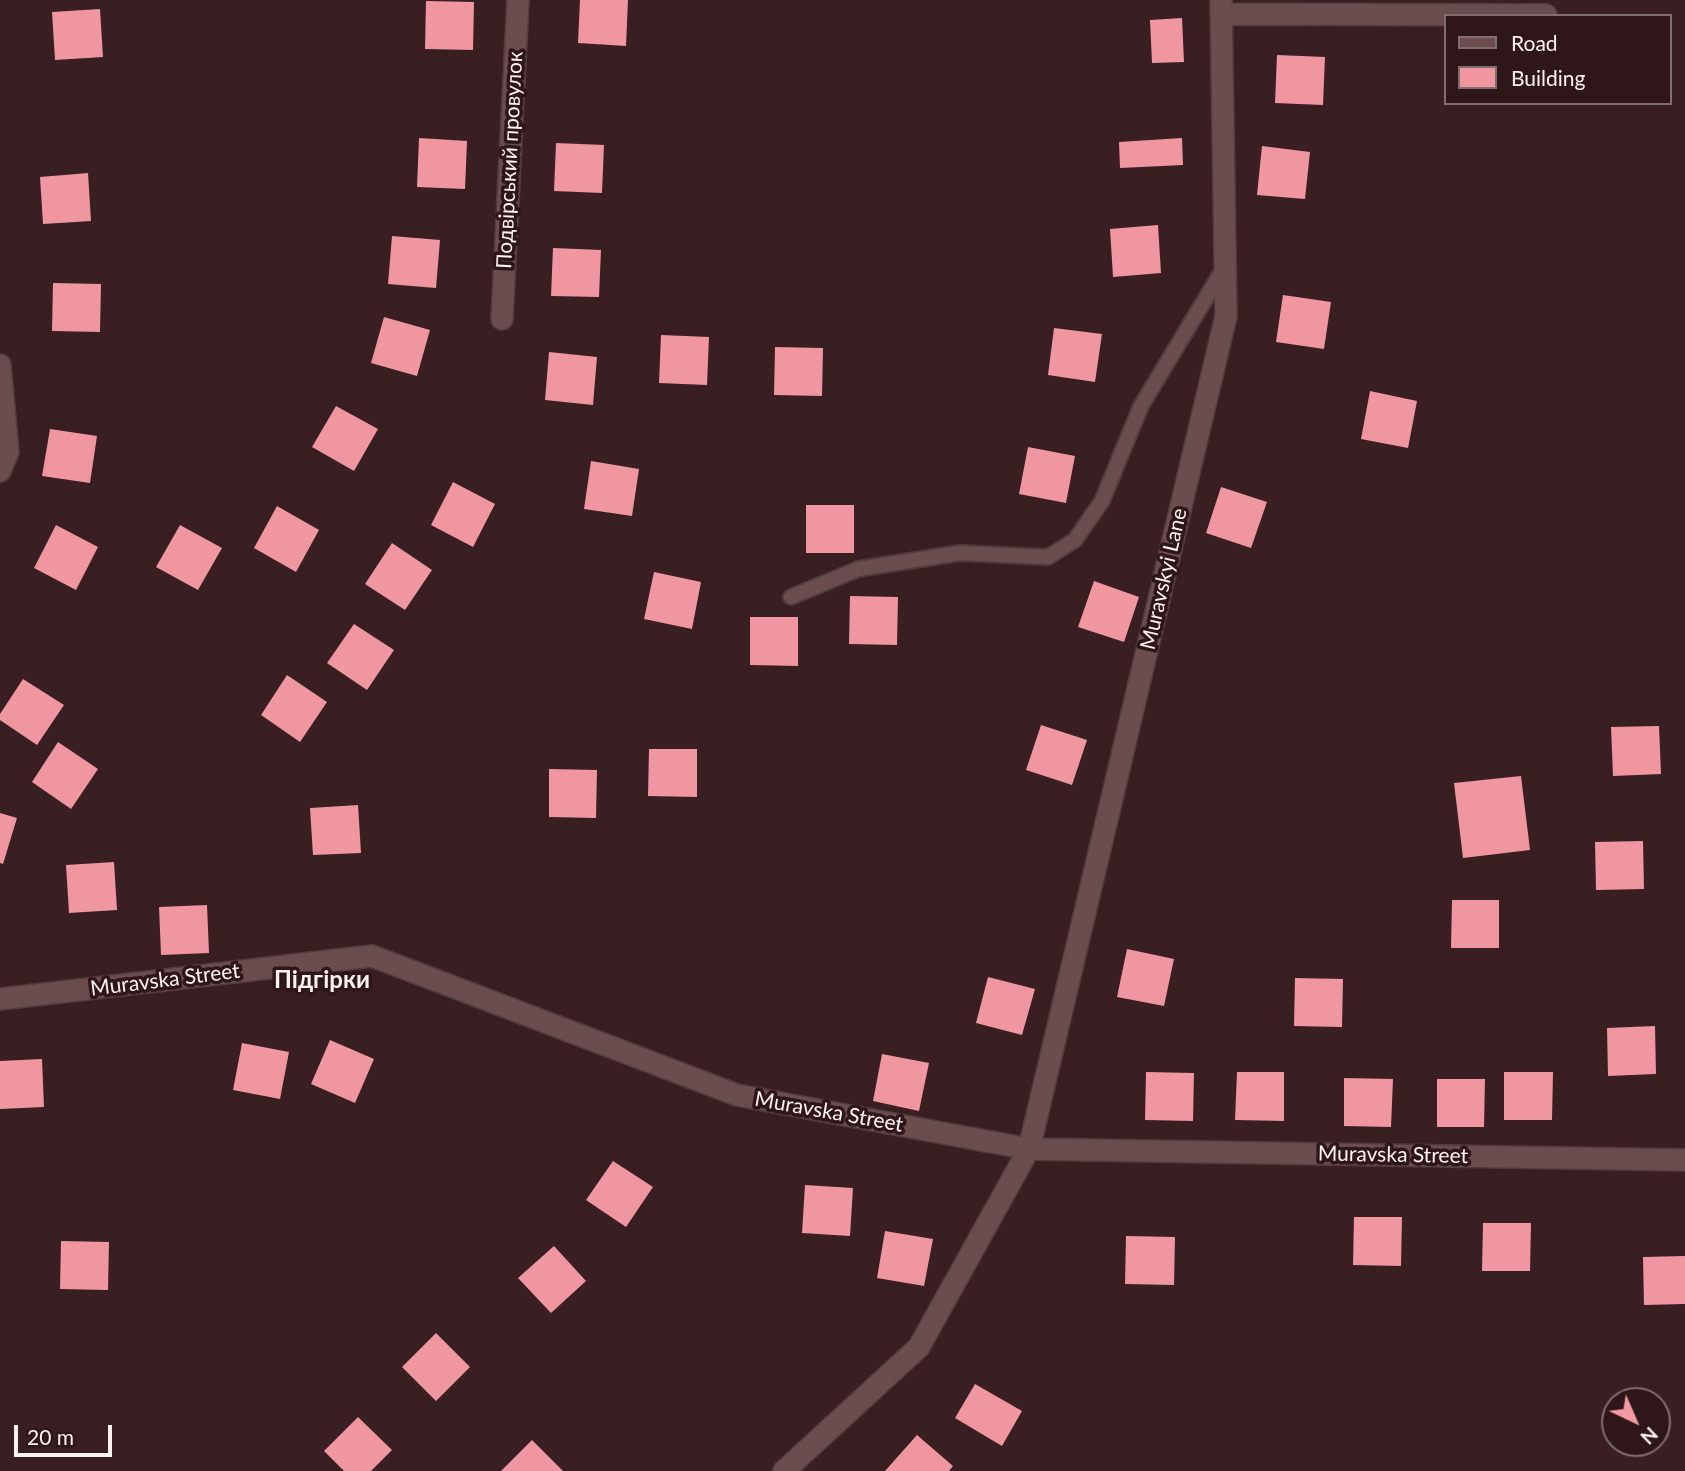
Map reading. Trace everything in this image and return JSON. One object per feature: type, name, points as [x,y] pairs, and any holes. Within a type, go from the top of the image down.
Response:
[{"type":"street","name":"Подвірський провулок","points":[[502,319],[518,0]]},
{"type":"street","points":[[1221,7],[1505,14]]},
{"type":"street","name":"Muravskyi Lane","points":[[784,1471],[919,1347],[1030,1149],[1226,316],[1221,7]]},
{"type":"street","points":[[0,365],[8,452],[0,471]]},
{"type":"street","name":"Muravska Street","points":[[0,999],[372,956],[737,1095],[1030,1149],[1685,1160]]},
{"type":"lane","points":[[791,597],[858,569],[960,554],[1048,557],[1075,540],[1102,501],[1141,405],[1225,267]]},
{"type":"building","points":[[580,0],[628,0],[626,46],[578,43]]},
{"type":"building","points":[[426,1],[474,2],[473,50],[425,49]]},
{"type":"building","points":[[100,9],[103,57],[55,60],[52,12]]},
{"type":"building","points":[[1182,18],[1184,62],[1152,63],[1150,20]]},
{"type":"building","points":[[1277,55],[1325,57],[1323,105],[1275,103]]},
{"type":"building","points":[[419,138],[467,141],[465,189],[417,187]]},
{"type":"building","points":[[1182,138],[1183,165],[1120,168],[1119,142]]},
{"type":"building","points":[[556,143],[604,145],[602,193],[554,191]]},
{"type":"building","points":[[1262,146],[1310,152],[1305,199],[1257,195]]},
{"type":"building","points":[[88,173],[91,221],[43,224],[40,177]]},
{"type":"building","points":[[1158,225],[1161,273],[1113,277],[1110,229]]},
{"type":"building","points":[[392,236],[440,240],[436,288],[388,284]]},
{"type":"building","points":[[553,248],[601,250],[599,297],[551,296]]},
{"type":"building","points":[[53,283],[101,284],[100,332],[52,331]]},
{"type":"building","points":[[1283,295],[1331,302],[1324,349],[1276,342]]},
{"type":"building","points":[[384,317],[430,330],[417,376],[371,363]]},
{"type":"building","points":[[1054,328],[1102,334],[1095,382],[1048,375]]},
{"type":"building","points":[[661,335],[709,337],[707,385],[659,383]]},
{"type":"building","points":[[775,347],[823,348],[822,396],[774,395]]},
{"type":"building","points":[[549,352],[597,357],[593,405],[545,400]]},
{"type":"building","points":[[1370,391],[1417,401],[1408,448],[1361,439]]},
{"type":"building","points":[[336,406],[378,429],[354,471],[312,447]]},
{"type":"building","points":[[50,429],[97,436],[90,483],[42,476]]},
{"type":"building","points":[[1028,447],[1075,456],[1066,503],[1019,494]]},
{"type":"building","points":[[591,461],[639,469],[632,516],[584,509]]},
{"type":"building","points":[[453,482],[495,504],[473,547],[431,525]]},
{"type":"building","points":[[1221,487],[1267,502],[1251,548],[1206,533]]},
{"type":"building","points":[[806,505],[854,505],[854,553],[806,553]]},
{"type":"building","points":[[277,506],[319,530],[296,572],[254,548]]},
{"type":"building","points":[[56,525],[98,547],[76,590],[34,568]]},
{"type":"building","points":[[180,525],[222,548],[198,590],[156,567]]},
{"type":"building","points":[[392,543],[432,570],[405,610],[365,584]]},
{"type":"building","points":[[654,572],[701,582],[692,629],[644,619]]},
{"type":"building","points":[[1094,581],[1139,597],[1124,642],[1078,627]]},
{"type":"building","points":[[850,596],[898,597],[897,645],[849,644]]},
{"type":"building","points":[[750,617],[798,617],[798,666],[750,665]]},
{"type":"building","points":[[354,624],[394,650],[367,690],[327,663]]},
{"type":"building","points":[[287,675],[327,702],[300,742],[261,715]]},
{"type":"building","points":[[23,679],[64,705],[37,745],[0,720],[0,714]]},
{"type":"building","points":[[1041,725],[1087,740],[1072,785],[1026,770]]},
{"type":"building","points":[[1659,726],[1661,774],[1613,776],[1611,727]]},
{"type":"building","points":[[58,742],[98,769],[71,809],[32,782]]},
{"type":"building","points":[[649,749],[697,749],[697,797],[648,796]]},
{"type":"building","points":[[549,769],[597,770],[596,818],[549,817]]},
{"type":"building","points":[[1521,776],[1530,850],[1463,858],[1454,783]]},
{"type":"building","points":[[358,805],[361,853],[313,855],[310,808]]},
{"type":"building","points":[[0,813],[17,818],[3,864],[0,863]]},
{"type":"building","points":[[1643,841],[1644,889],[1596,890],[1595,842]]},
{"type":"building","points":[[114,862],[117,910],[69,913],[66,865]]},
{"type":"building","points":[[1452,900],[1499,900],[1499,948],[1451,948]]},
{"type":"building","points":[[207,905],[209,953],[161,955],[159,907]]},
{"type":"building","points":[[1127,949],[1174,959],[1164,1006],[1117,997]]},
{"type":"building","points":[[988,977],[1035,989],[1022,1035],[976,1023]]},
{"type":"building","points":[[1295,978],[1343,979],[1342,1027],[1294,1026]]},
{"type":"building","points":[[1655,1026],[1656,1074],[1608,1076],[1607,1028]]},
{"type":"building","points":[[330,1040],[374,1059],[355,1103],[311,1084]]},
{"type":"building","points":[[242,1043],[289,1052],[280,1099],[233,1090]]},
{"type":"building","points":[[882,1054],[929,1063],[919,1111],[873,1101]]},
{"type":"building","points":[[42,1059],[44,1107],[0,1109],[0,1061]]},
{"type":"building","points":[[1146,1072],[1194,1073],[1193,1121],[1145,1120]]},
{"type":"building","points":[[1237,1072],[1284,1072],[1284,1121],[1235,1120]]},
{"type":"building","points":[[1504,1072],[1553,1072],[1552,1120],[1504,1120]]},
{"type":"building","points":[[1344,1078],[1393,1079],[1391,1127],[1344,1126]]},
{"type":"building","points":[[1437,1079],[1485,1079],[1484,1127],[1437,1127]]},
{"type":"building","points":[[613,1161],[653,1187],[626,1227],[586,1200]]},
{"type":"building","points":[[805,1185],[853,1188],[850,1236],[802,1233]]},
{"type":"building","points":[[1354,1217],[1402,1217],[1401,1266],[1353,1265]]},
{"type":"building","points":[[1483,1223],[1531,1223],[1530,1271],[1482,1271]]},
{"type":"building","points":[[885,1231],[933,1239],[924,1286],[877,1278]]},
{"type":"building","points":[[1126,1236],[1175,1237],[1174,1285],[1125,1284]]},
{"type":"building","points":[[61,1241],[109,1242],[108,1290],[60,1289]]},
{"type":"building","points":[[554,1246],[586,1281],[551,1313],[518,1278]]},
{"type":"building","points":[[1685,1256],[1685,1304],[1644,1305],[1643,1257]]},
{"type":"building","points":[[436,1333],[470,1367],[436,1401],[402,1367]]},
{"type":"building","points":[[975,1384],[1022,1411],[1002,1446],[955,1418]]},
{"type":"building","points":[[358,1417],[392,1450],[371,1471],[344,1471],[324,1451]]},
{"type":"building","points":[[917,1435],[953,1466],[949,1471],[885,1471]]},
{"type":"building","points":[[532,1440],[563,1471],[501,1471]]},
{"type":"district","name":"Підгірки","points":[[322,980]]}]
